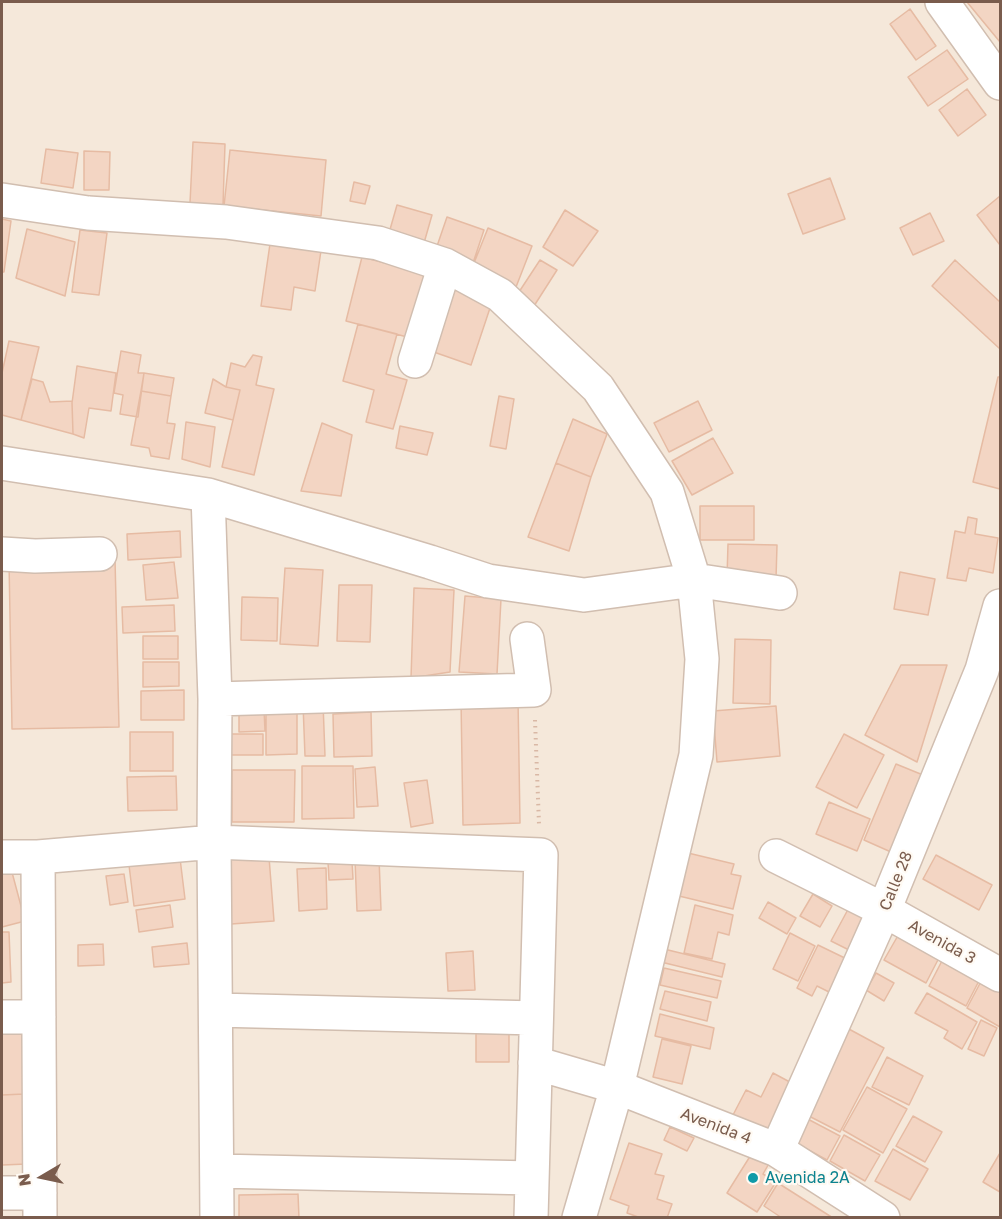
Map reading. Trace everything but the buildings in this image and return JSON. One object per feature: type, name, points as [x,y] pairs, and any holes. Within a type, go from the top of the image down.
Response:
[{"type":"street","points":[[942,2],[1000,83]]},
{"type":"street","points":[[2,200],[88,213],[226,222],[378,243],[445,265],[500,295],[598,388],[667,492],[694,580],[702,659],[696,755],[617,1087],[579,1218]]},
{"type":"street","points":[[415,361],[445,265]]},
{"type":"street","points":[[2,464],[208,495],[488,581],[584,595],[694,580],[780,593]]},
{"type":"street","points":[[208,495],[215,699],[217,1218]]},
{"type":"street","points":[[2,554],[35,556],[100,554]]},
{"type":"street","name":"Calle 28","points":[[777,1150],[991,673],[1000,606]]},
{"type":"street","points":[[215,699],[534,690],[527,639]]},
{"type":"street","points":[[2,857],[38,857],[214,842],[541,855],[531,1218]]},
{"type":"street","name":"Avenida 3","points":[[776,856],[884,910],[1000,975]]},
{"type":"street","points":[[2,1193],[40,1205],[38,857]]},
{"type":"street","points":[[216,1010],[536,1018]]},
{"type":"street","points":[[2,1017],[39,1017]]},
{"type":"street","name":"Avenida 4","points":[[535,1063],[617,1087],[777,1150],[883,1218]]},
{"type":"street","points":[[217,1171],[532,1178]]},
{"type":"path","points":[[534,690],[541,855]]},
{"type":"shaded area","points":[[2,2],[1000,2],[1000,1217],[2,1217]]},
{"type":"place","name":"Avenida 2A","points":[[753,1178]]}]
